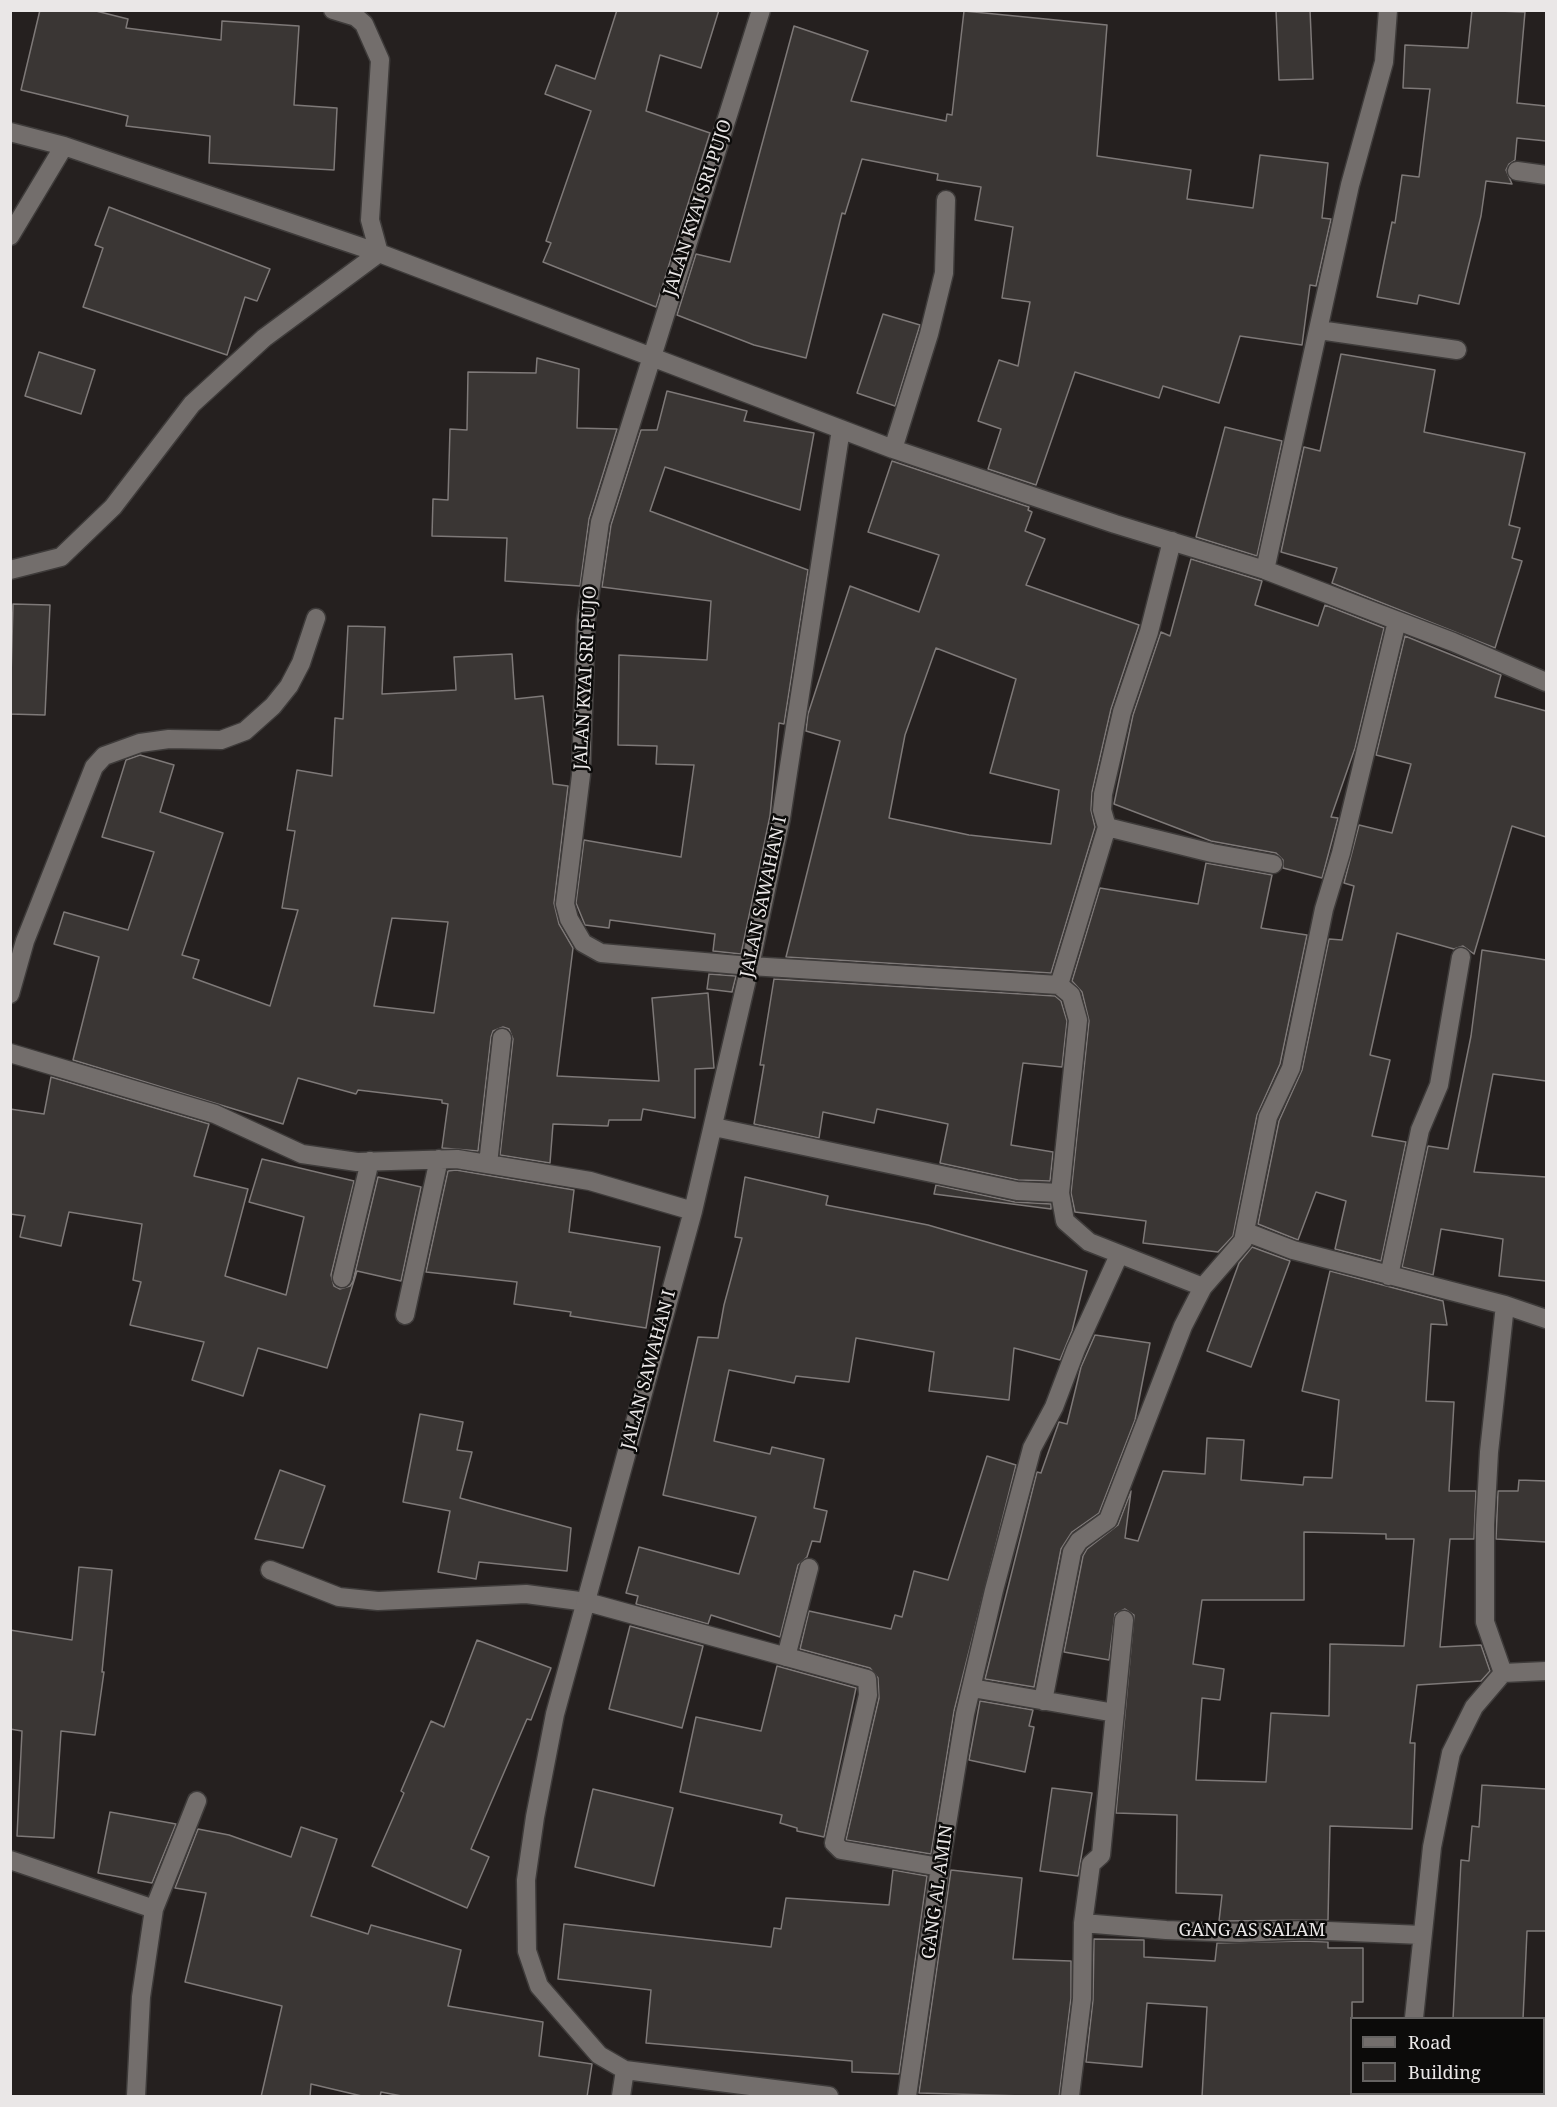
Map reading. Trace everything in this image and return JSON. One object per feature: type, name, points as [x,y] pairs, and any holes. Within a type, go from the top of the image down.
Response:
[{"type":"street","points":[[333,10],[356,17],[364,24],[380,60],[370,220],[379,253]]},
{"type":"street","name":"JALAN KYAI SRI PUJO","points":[[761,10],[600,522],[586,620],[581,775],[565,904],[575,932],[583,943],[601,953],[750,966],[1042,982],[1059,985]]},
{"type":"street","points":[[1265,570],[1350,185],[1384,62],[1388,10]]},
{"type":"street","points":[[10,132],[64,146],[379,253],[652,355],[893,449],[1172,542],[1265,570],[1546,682]]},
{"type":"street","points":[[10,236],[64,146]]},
{"type":"street","points":[[1516,171],[1546,175]]},
{"type":"street","points":[[893,449],[929,334],[944,273],[946,200]]},
{"type":"street","points":[[10,570],[61,557],[113,507],[192,404],[264,338],[379,253]]},
{"type":"street","points":[[1319,330],[1457,350]]},
{"type":"street","name":"JALAN SAWAHAN I","points":[[829,2097],[625,2070],[599,2055],[539,1986],[527,1951],[526,1880],[535,1817],[555,1714],[693,1211],[750,966],[781,818],[841,429]]},
{"type":"street","points":[[1172,542],[1149,632],[1122,712],[1103,794],[1102,810],[1107,827],[1059,985],[1071,995],[1078,1020],[1060,1193],[1065,1221],[1089,1242],[1119,1256],[1203,1287]]},
{"type":"street","points":[[10,994],[25,941],[94,767],[104,756],[140,742],[169,739],[221,740],[245,731],[273,706],[289,686],[301,663],[316,618]]},
{"type":"street","points":[[1043,1701],[1072,1552],[1079,1540],[1108,1520],[1183,1326],[1203,1287],[1238,1249],[1246,1232],[1268,1117],[1291,1068],[1324,909],[1341,853],[1397,621]]},
{"type":"street","points":[[1107,827],[1212,853],[1273,864]]},
{"type":"street","points":[[1389,1276],[1420,1130],[1439,1085],[1461,957]]},
{"type":"street","points":[[488,1164],[502,1038]]},
{"type":"street","points":[[10,1053],[215,1114],[302,1154],[370,1161],[439,1159],[488,1164],[590,1181],[693,1211]]},
{"type":"street","points":[[714,1127],[1017,1191],[1060,1193]]},
{"type":"street","points":[[405,1315],[439,1159]]},
{"type":"street","points":[[342,1278],[370,1161]]},
{"type":"street","points":[[1246,1232],[1293,1250],[1505,1305],[1546,1319]]},
{"type":"street","name":"GANG AL AMIN","points":[[907,2097],[940,1867],[972,1688],[1032,1448],[1054,1407],[1076,1349],[1119,1256]]},
{"type":"street","points":[[1503,1673],[1485,1622],[1485,1525],[1489,1452],[1505,1305]]},
{"type":"street","points":[[786,1657],[809,1568]]},
{"type":"street","points":[[270,1570],[339,1597],[378,1601],[526,1594],[587,1602],[861,1676],[868,1684],[834,1843],[841,1850],[940,1867]]},
{"type":"street","points":[[1070,2097],[1082,1999],[1083,1923],[1091,1864],[1101,1856],[1124,1620]]},
{"type":"street","points":[[1414,2017],[1432,1847],[1451,1753],[1474,1707],[1503,1673],[1546,1671]]},
{"type":"street","points":[[972,1688],[1115,1713]]},
{"type":"street","points":[[136,2097],[141,1997],[154,1909],[197,1801]]},
{"type":"street","points":[[10,1860],[154,1909]]},
{"type":"street","name":"GANG AS SALAM","points":[[1083,1923],[1240,1933],[1304,1930],[1422,1935]]},
{"type":"street","points":[[621,2097],[625,2070]]},
{"type":"building","points":[[40,10],[92,10],[128,19],[126,28],[221,40],[222,21],[299,26],[294,105],[337,108],[334,170],[209,163],[210,136],[126,126],[128,116],[21,90]]},
{"type":"building","points":[[617,10],[719,10],[701,68],[660,55],[646,111],[710,133],[656,307],[543,262],[551,243],[546,241],[591,111],[545,94],[556,65],[595,79]]},
{"type":"building","points":[[1276,10],[1310,10],[1313,79],[1279,80]]},
{"type":"building","points":[[1472,10],[1525,12],[1517,103],[1546,106],[1546,141],[1517,138],[1515,160],[1506,170],[1512,184],[1486,181],[1481,216],[1459,304],[1419,295],[1417,304],[1377,297],[1392,222],[1395,223],[1402,175],[1419,177],[1430,89],[1403,88],[1405,45],[1468,48]]},
{"type":"building","points":[[964,11],[1107,25],[1097,156],[1191,170],[1187,199],[1253,208],[1260,155],[1328,163],[1322,218],[1331,219],[1316,286],[1310,285],[1302,345],[1240,336],[1219,403],[1163,386],[1159,398],[1075,372],[1036,485],[988,469],[1001,429],[978,421],[999,360],[1018,366],[1030,302],[1002,298],[1013,227],[975,220],[981,187],[937,180],[938,174],[862,159],[845,214],[842,213],[806,358],[754,345],[677,315],[696,254],[730,262],[794,26],[868,51],[851,101],[946,121],[947,114],[952,115]]},
{"type":"building","points":[[109,207],[270,269],[257,301],[245,297],[227,355],[83,307],[103,248],[95,245]]},
{"type":"building","points":[[883,314],[920,325],[895,406],[857,393]]},
{"type":"building","points":[[39,352],[95,370],[81,414],[25,396]]},
{"type":"building","points":[[1341,354],[1435,370],[1424,432],[1525,453],[1509,525],[1520,528],[1512,558],[1522,561],[1495,648],[1332,583],[1337,568],[1281,552],[1304,447],[1320,451]]},
{"type":"building","points":[[537,358],[579,369],[577,428],[617,429],[589,519],[580,586],[505,581],[507,538],[432,536],[433,499],[448,500],[450,429],[467,430],[468,372],[536,373]]},
{"type":"building","points":[[667,391],[747,411],[744,421],[814,433],[800,510],[665,467],[650,511],[808,570],[784,724],[779,723],[770,816],[741,954],[713,951],[715,934],[610,920],[609,928],[585,925],[576,903],[584,840],[681,857],[694,765],[656,764],[657,746],[618,745],[619,655],[707,660],[711,601],[602,587],[611,525],[641,430],[657,430]]},
{"type":"building","points":[[1225,427],[1282,441],[1257,556],[1196,537]]},
{"type":"building","points":[[892,461],[1029,507],[1028,510],[1032,512],[1025,531],[1045,539],[1026,585],[1139,625],[1111,709],[1092,792],[1091,810],[1095,827],[1051,973],[786,957],[840,741],[806,731],[808,714],[850,586],[919,612],[939,555],[868,532]],"holes":[[[936,648],[1016,679],[990,773],[1059,790],[1051,844],[969,835],[889,818],[905,735]]]},
{"type":"building","points":[[1191,559],[1262,581],[1255,605],[1318,626],[1325,605],[1384,628],[1355,748],[1331,817],[1338,818],[1322,878],[1283,868],[1283,860],[1276,853],[1211,841],[1114,804],[1133,715],[1161,632],[1170,636]]},
{"type":"building","points":[[13,604],[50,605],[45,715],[10,714]]},
{"type":"building","points":[[348,626],[385,627],[382,694],[456,690],[454,657],[512,654],[515,699],[543,696],[553,784],[568,786],[554,903],[559,924],[573,948],[557,1076],[659,1081],[652,998],[708,993],[714,1068],[695,1069],[695,1118],[643,1109],[641,1120],[609,1120],[608,1126],[553,1124],[550,1163],[500,1155],[513,1039],[509,1029],[503,1027],[493,1031],[491,1037],[478,1151],[442,1148],[448,1104],[442,1103],[442,1100],[358,1090],[356,1094],[298,1078],[283,1124],[73,1060],[99,957],[54,944],[64,912],[128,930],[154,852],[102,837],[126,760],[140,755],[174,765],[160,812],[223,833],[182,955],[199,960],[193,978],[270,1006],[298,910],[282,908],[295,831],[287,830],[297,770],[332,776],[335,718],[343,719]],"holes":[[[392,918],[448,922],[434,1013],[374,1006]]]},
{"type":"building","points":[[1405,636],[1501,675],[1495,697],[1546,711],[1546,837],[1512,826],[1474,954],[1463,946],[1454,949],[1397,933],[1370,1055],[1390,1060],[1372,1136],[1406,1142],[1381,1261],[1335,1249],[1346,1201],[1316,1192],[1298,1240],[1258,1224],[1279,1121],[1302,1070],[1329,939],[1342,940],[1354,886],[1344,883],[1359,825],[1392,833],[1411,764],[1376,755]]},
{"type":"building","points":[[1206,863],[1272,875],[1261,928],[1307,935],[1280,1064],[1257,1115],[1233,1236],[1218,1252],[1143,1243],[1146,1221],[1075,1212],[1071,1193],[1089,1021],[1082,992],[1072,981],[1100,888],[1198,904]]},
{"type":"building","points":[[1482,950],[1546,960],[1546,1081],[1493,1074],[1474,1172],[1546,1177],[1546,1281],[1499,1276],[1503,1239],[1441,1229],[1433,1275],[1402,1267],[1428,1146],[1448,1149],[1471,1036]]},
{"type":"building","points":[[709,974],[736,976],[732,992],[707,989]]},
{"type":"building","points":[[774,979],[1055,996],[1061,1001],[1067,1021],[1062,1067],[1023,1063],[1011,1145],[1053,1152],[1050,1181],[1018,1180],[940,1163],[948,1124],[877,1109],[874,1123],[823,1112],[819,1138],[754,1124],[764,1065],[760,1065]]},
{"type":"building","points":[[51,1077],[209,1124],[194,1176],[248,1189],[225,1276],[286,1295],[304,1217],[249,1202],[262,1159],[354,1181],[331,1275],[334,1286],[340,1289],[350,1286],[353,1281],[378,1177],[421,1187],[401,1281],[357,1271],[327,1368],[258,1348],[243,1396],[192,1380],[204,1342],[130,1325],[141,1282],[133,1280],[142,1224],[69,1212],[61,1246],[20,1237],[25,1216],[10,1214],[10,1109],[44,1114]]},
{"type":"building","points":[[456,1170],[574,1190],[569,1232],[660,1247],[646,1328],[570,1316],[571,1312],[514,1304],[517,1282],[426,1272],[448,1171]]},
{"type":"building","points":[[745,1177],[828,1196],[826,1205],[928,1225],[1087,1271],[1072,1331],[1060,1360],[1014,1348],[1009,1400],[929,1391],[934,1352],[856,1338],[849,1382],[796,1376],[794,1383],[729,1370],[714,1441],[770,1454],[772,1447],[824,1459],[814,1508],[827,1511],[820,1542],[812,1541],[807,1557],[798,1565],[780,1637],[711,1615],[708,1624],[636,1604],[638,1596],[626,1593],[639,1547],[739,1574],[756,1517],[663,1495],[698,1337],[718,1338],[724,1305],[742,1238],[735,1237]]},
{"type":"building","points":[[936,1185],[1015,1202],[1051,1204],[1051,1209],[934,1194]]},
{"type":"building","points":[[1252,1247],[1290,1261],[1251,1367],[1207,1351],[1239,1263]]},
{"type":"building","points":[[1330,1271],[1443,1301],[1447,1325],[1431,1324],[1426,1401],[1454,1402],[1449,1491],[1476,1491],[1474,1539],[1450,1539],[1440,1647],[1481,1645],[1490,1671],[1481,1681],[1417,1685],[1410,1743],[1415,1743],[1412,1829],[1330,1826],[1328,1920],[1219,1921],[1222,1895],[1176,1893],[1177,1815],[1116,1813],[1134,1615],[1125,1609],[1115,1614],[1109,1660],[1064,1652],[1083,1556],[1087,1549],[1118,1525],[1131,1491],[1125,1538],[1138,1541],[1163,1471],[1205,1474],[1207,1438],[1244,1440],[1241,1480],[1303,1485],[1304,1477],[1332,1478],[1339,1400],[1302,1391]],"holes":[[[1304,1532],[1386,1534],[1386,1539],[1414,1539],[1404,1646],[1330,1644],[1329,1716],[1271,1713],[1266,1782],[1196,1780],[1202,1698],[1220,1700],[1224,1669],[1193,1664],[1202,1600],[1304,1600]]]},
{"type":"building","points":[[1095,1335],[1150,1343],[1135,1420],[1099,1513],[1072,1532],[1061,1549],[1034,1687],[985,1679],[1037,1472],[1041,1473],[1059,1422],[1067,1424],[1081,1367]]},
{"type":"building","points":[[420,1414],[463,1422],[457,1450],[472,1452],[460,1498],[571,1528],[567,1571],[479,1562],[476,1579],[438,1572],[450,1511],[403,1502]]},
{"type":"building","points":[[987,1456],[1016,1465],[954,1711],[931,1854],[846,1840],[879,1698],[878,1678],[870,1668],[800,1649],[809,1611],[891,1629],[895,1615],[902,1617],[914,1571],[948,1580]]},
{"type":"building","points":[[280,1470],[325,1486],[303,1548],[255,1539]]},
{"type":"building","points":[[1519,1480],[1546,1481],[1546,1542],[1496,1539],[1498,1491],[1518,1491]]},
{"type":"building","points":[[79,1567],[112,1570],[102,1672],[104,1672],[95,1735],[61,1731],[54,1838],[17,1836],[22,1731],[10,1729],[10,1630],[72,1640]]},
{"type":"building","points":[[630,1626],[703,1646],[682,1728],[609,1709]]},
{"type":"building","points":[[477,1640],[551,1668],[531,1720],[527,1719],[471,1849],[489,1857],[467,1908],[372,1866],[404,1793],[401,1791],[431,1721],[444,1727]]},
{"type":"building","points":[[777,1666],[856,1688],[824,1837],[797,1831],[797,1828],[780,1823],[782,1815],[680,1792],[696,1717],[761,1731]]},
{"type":"building","points":[[980,1701],[1033,1710],[1029,1726],[1034,1727],[1025,1772],[969,1760]]},
{"type":"building","points":[[1482,1785],[1546,1789],[1546,1931],[1527,1931],[1523,2017],[1453,2017],[1461,1860],[1469,1861],[1472,1826],[1479,1827]]},
{"type":"building","points":[[1052,1788],[1092,1793],[1078,1876],[1040,1871]]},
{"type":"building","points":[[593,1789],[673,1808],[654,1886],[575,1867]]},
{"type":"building","points":[[110,1812],[176,1824],[152,1883],[98,1873]]},
{"type":"building","points":[[301,1827],[337,1839],[311,1916],[368,1934],[371,1925],[461,1950],[448,2006],[543,2022],[539,2056],[592,2064],[587,2097],[407,2097],[381,2092],[380,2097],[366,2097],[311,2084],[310,2097],[261,2097],[282,2006],[185,1982],[206,1893],[175,1888],[198,1829],[229,1835],[291,1857]]},
{"type":"building","points":[[893,1870],[927,1876],[899,2074],[852,2072],[852,2061],[646,2043],[651,1990],[558,1979],[564,1924],[771,1947],[774,1928],[781,1929],[786,1898],[889,1905]]},
{"type":"building","points":[[951,1870],[1022,1878],[1013,1959],[1071,1961],[1071,1998],[1059,2097],[919,2093]]},
{"type":"building","points":[[1094,1939],[1144,1940],[1144,1957],[1215,1961],[1217,1943],[1304,1941],[1328,1942],[1328,1948],[1363,1948],[1363,2002],[1352,2002],[1352,2017],[1350,2017],[1350,2095],[1352,2097],[1202,2097],[1207,2007],[1147,2003],[1142,2067],[1086,2062],[1093,2000]]}]
